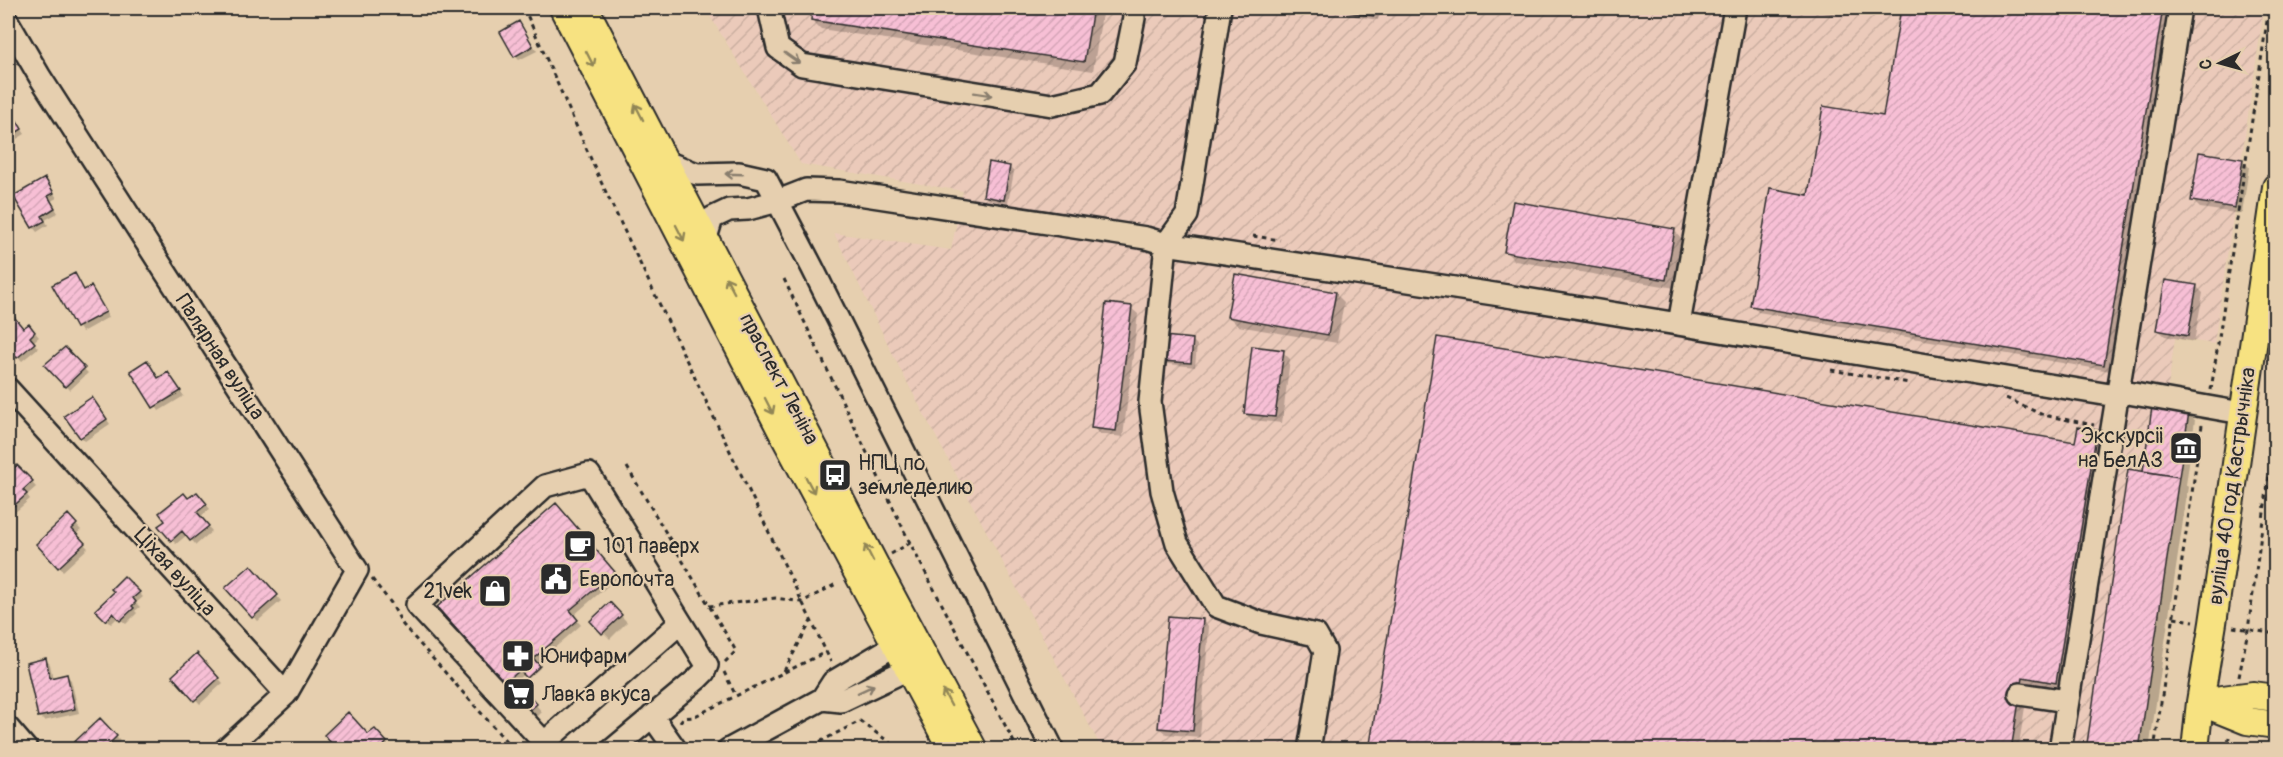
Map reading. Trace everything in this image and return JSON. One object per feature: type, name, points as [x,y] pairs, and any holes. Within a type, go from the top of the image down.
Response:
[{"type":"main road","name":"праспект Леніна","points":[[563,8],[777,423],[917,664],[974,750]]},
{"type":"main road","name":"праспект Леніна","points":[[585,8],[706,238],[904,640]]},
{"type":"main road","name":"вуліца 40 год Кастрычніка","points":[[2195,750],[2200,702],[2275,187]]},
{"type":"main road","name":"праспект Леніна","points":[[917,664],[952,750]]},
{"type":"main road","points":[[2200,702],[2253,694],[2276,698]]},
{"type":"main road","points":[[2200,702],[2247,721],[2276,725]]},
{"type":"street","points":[[770,8],[778,48],[802,65],[1052,105],[1100,94],[1125,63],[1134,18],[1133,8]]},
{"type":"street","points":[[1220,8],[1187,215],[1166,244],[1150,402],[1162,491],[1177,543],[1215,606],[1262,623],[1316,634],[1325,651],[1309,750]]},
{"type":"street","points":[[1679,324],[1735,8]]},
{"type":"street","points":[[2060,750],[2180,8]]},
{"type":"street","name":"Палярная вуліца","points":[[8,22],[53,97],[357,570]]},
{"type":"street","points":[[664,161],[697,174],[739,173],[766,178],[1053,750]]},
{"type":"street","points":[[706,238],[712,218],[729,210],[748,209],[778,201],[806,189],[839,190],[2116,396],[2128,393],[2242,413]]},
{"type":"street","name":"Ціхая вуліца","points":[[8,389],[286,694]]},
{"type":"street","points":[[612,750],[697,679],[707,665],[589,474],[545,486],[417,605],[548,746],[680,623]]},
{"type":"street","points":[[225,750],[286,694],[357,570]]},
{"type":"street","points":[[734,748],[822,699],[833,682],[904,640]]},
{"type":"street","points":[[822,699],[840,701],[917,664]]},
{"type":"street","points":[[2020,694],[2067,701]]},
{"type":"street","points":[[652,716],[672,744]]},
{"type":"street","points":[[8,728],[27,750]]},
{"type":"path","points":[[524,8],[602,184],[802,602],[776,598],[709,606]]},
{"type":"path","points":[[2154,750],[2199,444],[2205,406],[2211,393],[2269,8]]},
{"type":"path","points":[[784,279],[910,543],[1018,750]]},
{"type":"path","points":[[2248,630],[2276,424]]},
{"type":"path","points":[[2185,442],[2199,444]]},
{"type":"path","points":[[627,467],[736,651],[721,666],[735,696]]},
{"type":"path","points":[[357,570],[375,580],[392,603],[403,625],[514,750]]},
{"type":"path","points":[[783,672],[811,621]]},
{"type":"path","points":[[672,744],[683,718],[693,717],[826,652]]},
{"type":"path","points":[[804,750],[860,721],[900,750]]},
{"type":"shaded area","points":[[705,8],[2264,8],[2214,344],[2175,338],[2165,408],[2189,412],[2139,749],[1102,749],[899,367],[834,233],[951,250],[963,191],[801,164]]},
{"type":"building","points":[[812,8],[1093,8],[1084,62],[811,20]]},
{"type":"building","points":[[1350,8],[1375,8],[1374,16],[1349,12]]},
{"type":"building","points":[[1901,8],[2163,8],[2104,365],[1750,306],[1770,188],[1808,195],[1823,106],[1883,116]]},
{"type":"building","points":[[519,21],[533,46],[514,57],[500,32]]},
{"type":"building","points":[[14,116],[22,129],[12,135],[14,139],[8,143],[8,117],[9,120]]},
{"type":"building","points":[[2199,152],[2243,159],[2235,208],[2191,201]]},
{"type":"building","points":[[989,162],[1010,166],[1004,200],[983,196]]},
{"type":"building","points":[[45,178],[54,193],[48,196],[55,208],[42,216],[45,221],[32,228],[13,196]]},
{"type":"building","points":[[1513,201],[1675,229],[1666,280],[1504,252]]},
{"type":"building","points":[[75,273],[84,290],[91,286],[106,312],[76,328],[52,285]]},
{"type":"building","points":[[1235,274],[1336,292],[1328,335],[1227,317]]},
{"type":"building","points":[[2165,280],[2197,285],[2188,336],[2156,330]]},
{"type":"building","points":[[1106,303],[1132,306],[1116,431],[1091,428]]},
{"type":"building","points":[[11,313],[23,328],[29,324],[35,332],[30,337],[35,343],[17,358],[8,350],[8,316]]},
{"type":"building","points":[[1164,336],[1193,339],[1191,363],[1162,361]]},
{"type":"building","points":[[1437,337],[2075,442],[2078,427],[2097,430],[2056,683],[2023,677],[2011,750],[1369,750]]},
{"type":"building","points":[[1252,346],[1284,350],[1275,417],[1244,414]]},
{"type":"building","points":[[65,347],[85,368],[65,387],[44,365]]},
{"type":"building","points":[[147,360],[158,378],[168,372],[181,391],[153,408],[130,371]]},
{"type":"building","points":[[92,397],[107,419],[80,438],[64,416]]},
{"type":"building","points":[[2152,407],[2189,412],[2179,477],[2143,471]]},
{"type":"building","points":[[17,465],[33,481],[23,490],[27,494],[8,511],[8,474]]},
{"type":"building","points":[[2128,469],[2179,477],[2139,750],[2086,750]]},
{"type":"building","points":[[197,492],[207,504],[197,512],[209,526],[190,541],[182,531],[171,541],[158,526],[165,521],[159,513],[184,493],[188,498]]},
{"type":"building","points":[[556,503],[615,572],[570,610],[578,620],[504,684],[437,607]]},
{"type":"building","points":[[68,514],[77,524],[72,529],[85,543],[58,568],[36,544]]},
{"type":"building","points":[[251,565],[278,595],[252,618],[225,588]]},
{"type":"building","points":[[124,576],[140,592],[133,598],[136,602],[132,606],[134,608],[120,621],[113,613],[106,621],[95,610],[114,592],[111,589]]},
{"type":"building","points":[[610,602],[622,615],[602,634],[590,621]]},
{"type":"building","points":[[1168,616],[1203,619],[1193,731],[1158,728]]},
{"type":"building","points":[[197,653],[219,678],[194,701],[172,676]]},
{"type":"building","points":[[46,658],[50,678],[67,674],[75,709],[38,717],[26,663]]},
{"type":"building","points":[[534,659],[540,666],[527,678],[521,672]]},
{"type":"building","points":[[519,684],[537,704],[528,712],[510,691]]},
{"type":"building","points":[[348,712],[368,734],[375,729],[387,742],[380,750],[331,750],[328,746],[331,743],[324,735]]},
{"type":"building","points":[[100,718],[117,736],[108,745],[112,750],[71,750],[69,747]]},
{"type":"place","name":"Экскурсіі на БелАЗ","points":[[2186,448]]},
{"type":"place","name":"НПЦ по земледелию","points":[[835,475]]},
{"type":"place","name":"101 паверх","points":[[580,546]]},
{"type":"place","name":"Европочта","points":[[556,579]]},
{"type":"place","name":"21vek","points":[[495,591]]},
{"type":"place","name":"Юнифарм","points":[[518,656]]},
{"type":"place","name":"Лавка вкуса","points":[[519,694]]}]
